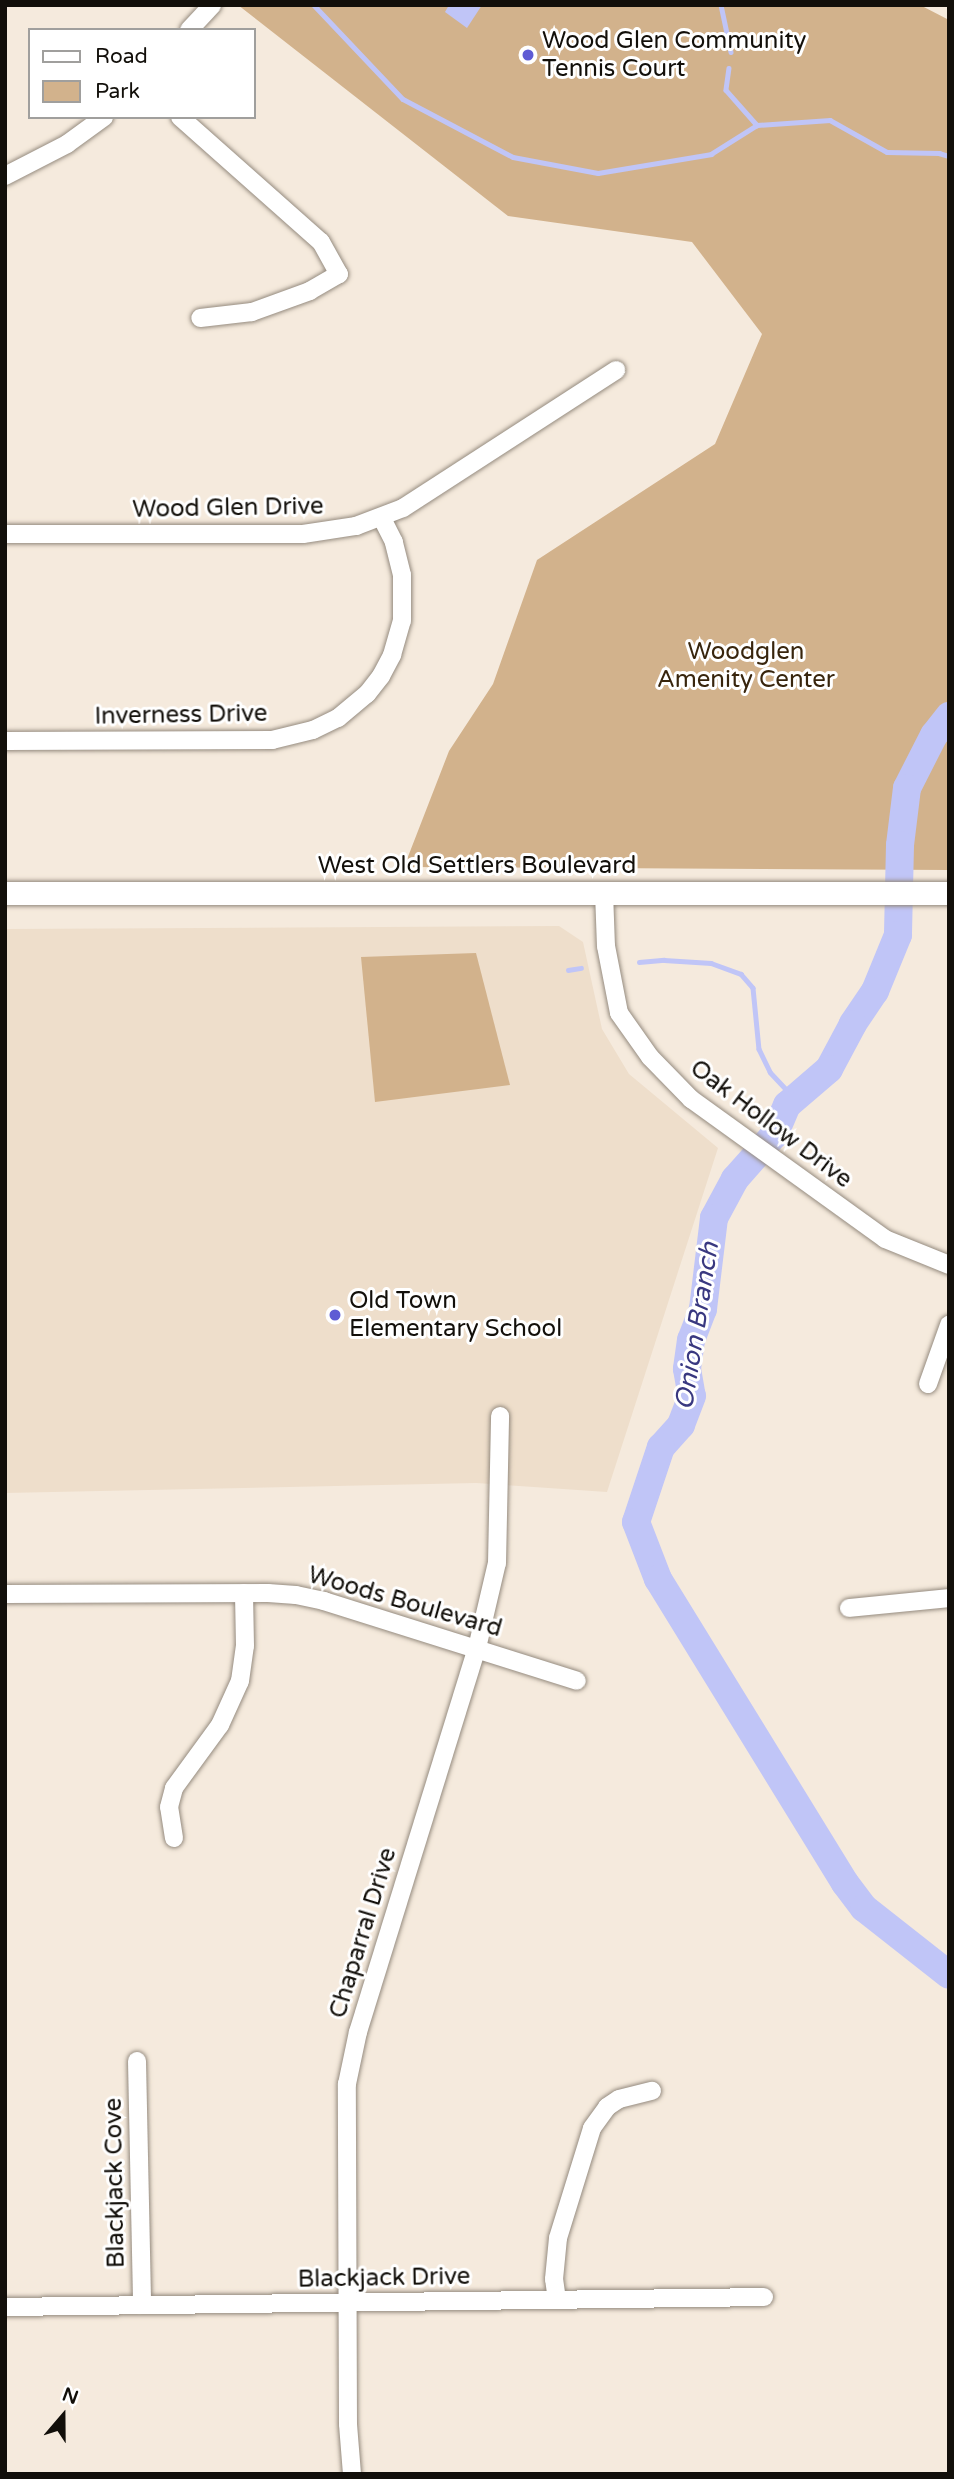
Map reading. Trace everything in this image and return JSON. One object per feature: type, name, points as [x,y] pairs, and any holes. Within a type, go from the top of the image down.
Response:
[{"type":"main road","name":"West Old Settlers Boulevard","points":[[5,893],[949,893]]},
{"type":"street","points":[[191,28],[212,5]]},
{"type":"street","points":[[5,176],[67,144],[101,119]]},
{"type":"street","points":[[182,119],[321,242],[339,274],[310,290],[252,312],[201,318]]},
{"type":"street","name":"Wood Glen Drive","points":[[5,534],[303,534],[333,531],[382,518],[404,508],[616,370]]},
{"type":"street","name":"Inverness Drive","points":[[5,741],[272,740],[313,730],[338,718],[367,694],[381,676],[399,633],[404,598],[402,575],[394,542],[382,518]]},
{"type":"street","name":"Oak Hollow Drive","points":[[604,892],[606,946],[619,1013],[650,1058],[691,1100],[885,1238],[949,1265]]},
{"type":"street","points":[[928,1384],[949,1325]]},
{"type":"street","name":"Chaparral Drive","points":[[352,2474],[348,2424],[346,2119],[351,2060],[477,1648],[497,1563],[500,1416]]},
{"type":"street","points":[[174,1838],[169,1807],[174,1788],[220,1725],[240,1681],[245,1646],[244,1593]]},
{"type":"street","name":"Woods Boulevard","points":[[5,1594],[296,1595],[324,1601],[577,1681]]},
{"type":"street","points":[[849,1608],[949,1598]]},
{"type":"street","name":"Blackjack Cove","points":[[137,2062],[142,2305]]},
{"type":"street","points":[[557,2300],[554,2279],[558,2238],[592,2129],[607,2107],[619,2099],[652,2091]]},
{"type":"street","name":"Blackjack Drive","points":[[5,2306],[764,2297]]},
{"type":"shaded area","name":"Old Town Elementary School","points":[[559,926],[583,942],[602,1029],[629,1074],[718,1148],[607,1492],[476,1483],[5,1493],[5,929]]},
{"type":"green space","name":"Woodglen Amenity Center","points":[[238,5],[920,5],[949,20],[949,870],[404,867],[449,751],[493,684],[537,560],[715,444],[762,334],[692,242],[508,216]]},
{"type":"green space","points":[[476,953],[510,1085],[375,1102],[361,957]]},
{"type":"water","points":[[449,5],[482,5],[467,28],[445,12]]},
{"type":"waterway","points":[[314,5],[403,99],[513,157],[598,173],[711,154],[757,125]]},
{"type":"waterway","points":[[721,5],[731,52]]},
{"type":"waterway","points":[[729,68],[726,90],[757,125],[830,120],[887,152],[939,153],[949,156]]},
{"type":"waterway","name":"Onion Branch","points":[[949,716],[934,735],[907,788],[900,845],[898,935],[875,991],[853,1024],[829,1069],[787,1105],[774,1135],[735,1179],[714,1218],[703,1309],[691,1340],[687,1369],[692,1396],[681,1425],[661,1447],[636,1522],[658,1579],[845,1883],[864,1908],[949,1975]]},
{"type":"waterway","points":[[639,962],[664,960],[711,963],[741,974],[753,988],[759,1049],[770,1072],[788,1091],[787,1105]]},
{"type":"waterway","points":[[568,970],[581,968]]},
{"type":"place","name":"Wood Glen Community Tennis Court","points":[[528,55]]},
{"type":"place","name":"Old Town Elementary School","points":[[335,1315]]}]
